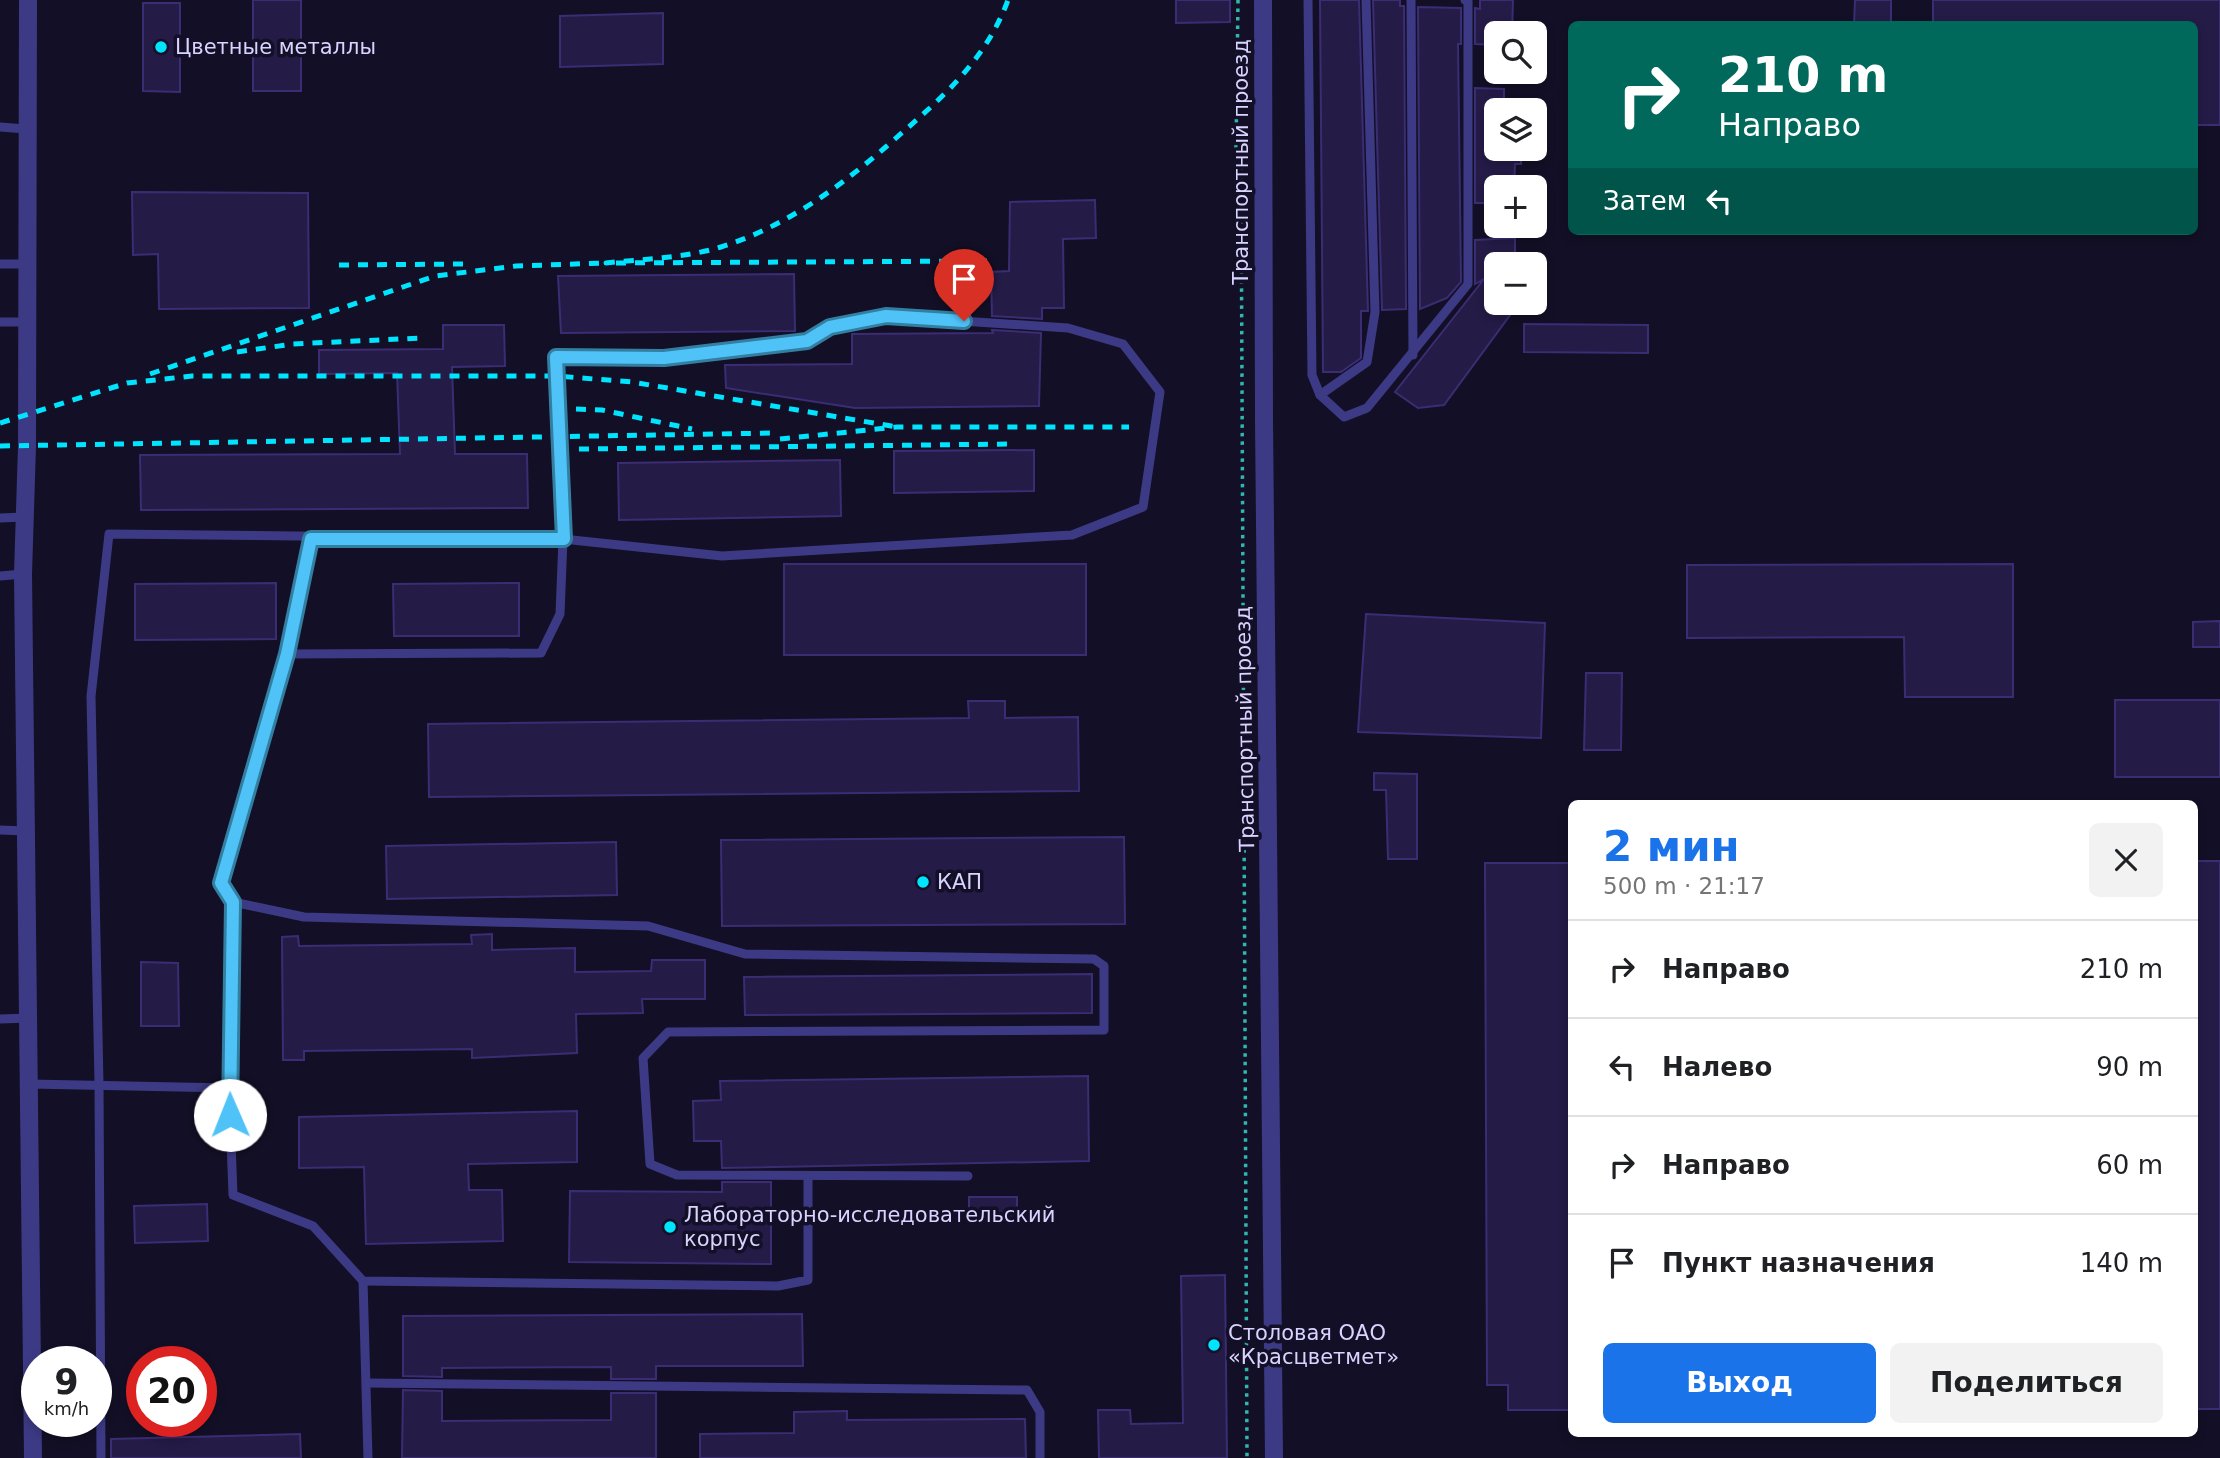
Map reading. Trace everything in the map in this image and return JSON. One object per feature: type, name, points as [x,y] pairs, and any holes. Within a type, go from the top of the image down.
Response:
[{"type":"street","points":[[28,0],[25,322],[27,446],[23,573],[33,1458]]},
{"type":"street","name":"Транспортный проезд","points":[[1263,0],[1264,420],[1274,1458]]},
{"type":"lane","points":[[1308,0],[1312,375],[1320,395],[1344,417],[1367,408],[1413,355],[1468,284],[1468,1],[1465,0]]},
{"type":"lane","points":[[1320,395],[1367,362],[1375,313],[1366,0]]},
{"type":"lane","points":[[1410,0],[1413,355]]},
{"type":"lane","points":[[0,127],[26,129]]},
{"type":"lane","points":[[0,264],[26,264]]},
{"type":"lane","points":[[101,1458],[99,1083],[91,696],[109,534],[311,539],[564,539],[722,556],[1072,535],[1143,507],[1160,392],[1123,344],[1068,328],[886,316],[830,327],[807,341],[664,358],[556,357],[564,539],[561,614],[541,653],[287,654]]},
{"type":"lane","points":[[0,322],[25,322]]},
{"type":"lane","points":[[0,518],[24,517]]},
{"type":"lane","points":[[311,539],[287,654],[221,883],[233,902],[229,1088],[233,1195],[313,1226],[363,1281],[368,1458]]},
{"type":"lane","points":[[0,576],[23,573]]},
{"type":"lane","points":[[0,830],[27,831]]},
{"type":"lane","points":[[233,902],[304,917],[648,926],[745,954],[1094,959],[1104,966],[1104,1030],[668,1032],[643,1058],[650,1164],[677,1175],[808,1178],[968,1176]]},
{"type":"lane","points":[[0,1019],[29,1018]]},
{"type":"lane","points":[[30,1084],[99,1083],[229,1088]]},
{"type":"lane","points":[[363,1281],[778,1286],[808,1280],[808,1178]]},
{"type":"lane","points":[[367,1383],[1027,1390],[1040,1412],[1040,1458]]},
{"type":"path","points":[[1238,0],[1236,150],[1241,170],[1247,1458]]},
{"type":"building","points":[[253,0],[301,0],[301,91],[253,91]]},
{"type":"building","points":[[1176,0],[1230,0],[1230,22],[1176,23]]},
{"type":"building","points":[[1320,0],[1359,0],[1368,311],[1361,311],[1361,358],[1341,372],[1323,372]]},
{"type":"building","points":[[1373,0],[1400,0],[1400,6],[1404,6],[1406,309],[1382,310]]},
{"type":"building","points":[[1480,0],[1513,0],[1512,21],[1484,21],[1484,44],[1475,44],[1475,8],[1480,9]]},
{"type":"building","points":[[1855,0],[1891,0],[1891,21],[1854,21]]},
{"type":"building","points":[[1933,0],[2220,0],[2220,125],[2198,125],[2198,21],[1933,21]]},
{"type":"building","name":"Цветные металлы","points":[[143,3],[180,3],[180,92],[143,91]]},
{"type":"building","points":[[1418,7],[1461,8],[1461,44],[1458,44],[1461,282],[1447,298],[1420,309]]},
{"type":"building","points":[[663,13],[663,64],[560,67],[560,16]]},
{"type":"building","points":[[1475,88],[1504,89],[1504,98],[1484,98],[1484,161],[1521,161],[1521,164],[1515,164],[1515,175],[1484,175],[1484,203],[1475,203]]},
{"type":"building","points":[[132,192],[308,193],[309,308],[159,309],[158,254],[133,255]]},
{"type":"building","points":[[1095,200],[1096,238],[1063,239],[1064,308],[1042,308],[1042,319],[992,316],[991,272],[1009,271],[1010,202]]},
{"type":"building","points":[[1515,238],[1515,252],[1484,252],[1484,279],[1475,284],[1475,240]]},
{"type":"building","points":[[794,274],[795,331],[561,333],[558,276]]},
{"type":"building","points":[[1484,279],[1484,315],[1510,315],[1444,405],[1418,408],[1395,392]]},
{"type":"building","points":[[1524,324],[1648,325],[1648,353],[1524,352]]},
{"type":"building","points":[[443,325],[504,325],[505,366],[452,367],[455,454],[527,454],[528,508],[141,510],[140,455],[400,454],[397,373],[319,374],[319,350],[443,349]]},
{"type":"building","points":[[992,330],[1041,333],[1039,406],[855,408],[726,388],[725,365],[852,364],[852,334],[993,333]]},
{"type":"building","points":[[1034,450],[1034,491],[894,493],[894,451]]},
{"type":"building","points":[[840,460],[841,516],[619,520],[618,463]]},
{"type":"building","points":[[784,564],[1086,564],[1086,655],[784,655]]},
{"type":"building","points":[[2013,564],[2013,697],[1905,697],[1904,637],[1687,638],[1687,565]]},
{"type":"building","points":[[276,583],[276,639],[135,640],[135,584]]},
{"type":"building","points":[[519,583],[519,636],[394,636],[393,584]]},
{"type":"building","points":[[1366,614],[1545,623],[1541,738],[1358,732]]},
{"type":"building","points":[[2220,621],[2220,647],[2193,647],[2193,622]]},
{"type":"building","points":[[1586,673],[1622,673],[1621,750],[1584,750]]},
{"type":"building","points":[[2115,700],[2220,700],[2220,777],[2115,777]]},
{"type":"building","points":[[968,701],[1005,701],[1005,718],[1078,717],[1079,791],[429,797],[428,724],[969,718]]},
{"type":"building","points":[[1374,773],[1417,774],[1417,859],[1388,859],[1386,790],[1374,790]]},
{"type":"building","name":"КАП","points":[[1124,837],[1125,924],[722,926],[721,840]]},
{"type":"building","points":[[616,842],[617,895],[387,899],[386,846]]},
{"type":"building","points":[[2198,861],[2220,861],[2220,1409],[2198,1409]]},
{"type":"building","points":[[1485,863],[1568,863],[1568,1410],[1508,1410],[1508,1385],[1487,1385]]},
{"type":"building","points":[[492,934],[492,950],[575,948],[575,972],[651,971],[652,960],[705,960],[705,999],[642,999],[643,1013],[576,1014],[577,1053],[472,1058],[472,1049],[304,1051],[304,1060],[283,1060],[282,937],[298,936],[299,946],[472,944],[471,935]]},
{"type":"building","points":[[141,962],[178,963],[179,1026],[141,1026]]},
{"type":"building","points":[[1092,974],[1092,1013],[745,1015],[744,977]]},
{"type":"building","points":[[1088,1076],[1089,1161],[722,1168],[721,1141],[694,1141],[693,1101],[721,1100],[720,1081]]},
{"type":"building","points":[[577,1111],[577,1162],[468,1164],[469,1190],[502,1190],[503,1241],[366,1244],[364,1167],[299,1168],[299,1117]]},
{"type":"building","name":"Лабораторно-исследовательский корпус","points":[[722,1182],[771,1182],[771,1264],[569,1262],[570,1191],[722,1192]]},
{"type":"building","points":[[969,1197],[1017,1197],[1017,1222],[969,1222]]},
{"type":"building","points":[[207,1204],[208,1241],[135,1243],[134,1206]]},
{"type":"building","points":[[1225,1275],[1227,1458],[1099,1458],[1098,1410],[1130,1410],[1131,1424],[1183,1423],[1181,1276]]},
{"type":"building","points":[[802,1314],[803,1366],[656,1366],[656,1379],[611,1379],[611,1367],[442,1368],[442,1377],[403,1376],[403,1316]]},
{"type":"building","points":[[403,1390],[442,1391],[442,1421],[611,1420],[611,1393],[656,1393],[656,1458],[402,1458]]},
{"type":"building","points":[[847,1411],[847,1420],[1025,1419],[1026,1458],[700,1458],[700,1434],[794,1433],[794,1412]]},
{"type":"building","points":[[300,1434],[301,1458],[111,1458],[111,1439]]},
{"type":"railway","points":[[987,261],[606,263],[679,256],[721,247],[769,228],[814,202],[876,155],[946,93],[988,41],[1008,0]]},
{"type":"railway","points":[[150,374],[435,276],[516,266],[606,263]]},
{"type":"railway","points":[[339,265],[466,264]]},
{"type":"railway","points":[[237,352],[293,344],[421,338]]},
{"type":"railway","points":[[0,423],[127,383],[192,376],[556,376],[632,382],[897,427]]},
{"type":"railway","points":[[576,409],[602,410],[692,429]]},
{"type":"railway","points":[[780,439],[897,427],[1129,427]]},
{"type":"railway","points":[[0,446],[774,433]]},
{"type":"railway","points":[[579,449],[1013,444]]},
{"type":"place","name":"Цветные металлы","points":[[161,47]]},
{"type":"place","name":"КАП","points":[[923,882]]},
{"type":"place","name":"Лабораторно-исследовательский корпус","points":[[670,1227]]},
{"type":"place","name":"Столовая ОАО «Красцветмет»","points":[[1214,1345]]},
{"type":"route","points":[[230,1115],[233,902],[221,883],[287,654],[311,539],[564,539],[556,357],[664,358],[807,341],[830,327],[886,316],[964,321]]}]
